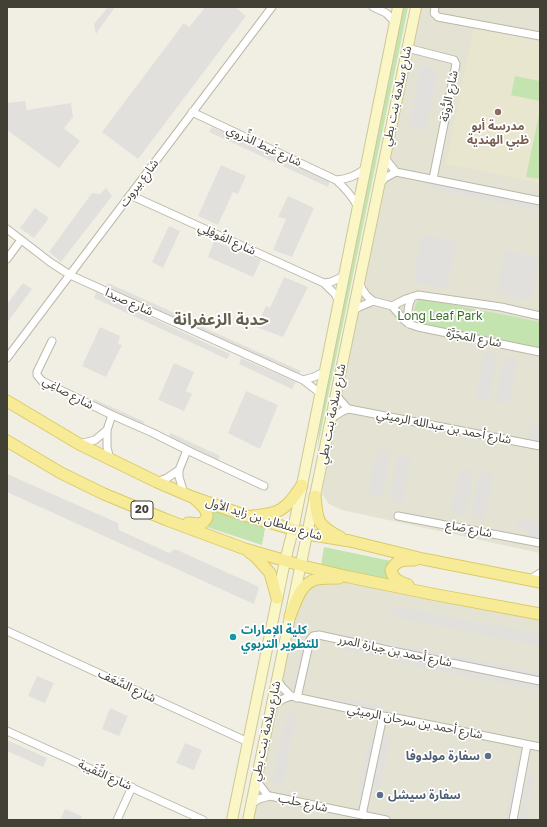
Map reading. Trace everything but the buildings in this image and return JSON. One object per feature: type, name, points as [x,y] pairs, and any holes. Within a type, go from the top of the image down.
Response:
[{"type":"main road","name":"شارع سلامة بنت بطي","points":[[230,818],[248,742],[285,561],[293,530],[398,7]]},
{"type":"main road","name":"شارع سلامة بنت بطي","points":[[248,820],[416,7]]},
{"type":"main road","name":"شارع سلطان بن زايد الأول","points":[[7,401],[79,444],[110,460],[188,495],[247,516],[306,534],[350,541],[423,559],[535,581]]},
{"type":"main road","name":"20","points":[[7,441],[60,473],[104,494],[245,549],[349,577],[540,614]]},
{"type":"main road","points":[[247,516],[272,513],[282,509],[290,502],[302,486]]},
{"type":"main road","points":[[168,520],[195,524],[201,524],[206,521],[208,516],[206,509],[188,495]]},
{"type":"main road","points":[[315,496],[316,515],[319,522],[325,528],[350,541]]},
{"type":"main road","points":[[245,549],[256,557],[270,573],[278,598]]},
{"type":"main road","points":[[423,559],[400,561],[394,564],[391,570],[392,576],[396,580],[432,594]]},
{"type":"main road","points":[[290,616],[301,589],[309,582],[317,579],[349,577]]},
{"type":"street","name":"شارع بيروت","points":[[7,358],[272,7]]},
{"type":"street","points":[[373,7],[386,13],[395,22]]},
{"type":"street","points":[[435,7],[434,13],[438,17],[540,36]]},
{"type":"street","name":"شارع الرُّوتة","points":[[407,48],[454,60],[456,64],[433,179]]},
{"type":"street","name":"شارع غَيط الذِّروي","points":[[192,112],[336,180],[349,192],[358,207]]},
{"type":"street","points":[[384,158],[396,172],[540,201]]},
{"type":"street","points":[[336,180],[353,177],[366,168]]},
{"type":"street","points":[[379,184],[385,178],[396,172]]},
{"type":"street","name":"شارع الفُوفِلِي","points":[[130,195],[324,282],[335,294],[339,302]]},
{"type":"street","name":"شارع صيدا","points":[[7,229],[50,262],[70,275],[303,380],[320,393]]},
{"type":"street","points":[[7,259],[21,240]]},
{"type":"street","points":[[324,282],[331,282],[344,276]]},
{"type":"street","points":[[359,282],[367,296],[373,301],[392,306],[409,324]]},
{"type":"street","points":[[392,306],[418,295],[501,307],[540,316]]},
{"type":"street","points":[[409,324],[407,310],[412,297]]},
{"type":"street","points":[[353,310],[373,301]]},
{"type":"street","name":"شارع المَجَرَّة","points":[[409,324],[540,352]]},
{"type":"street","name":"شارع صاغِي","points":[[52,341],[37,372],[39,378],[47,384],[264,486]]},
{"type":"street","points":[[303,380],[314,378],[324,372]]},
{"type":"street","points":[[330,419],[348,409],[335,394]]},
{"type":"street","name":"شارع أحمد بن عبدالله الرميثي","points":[[348,409],[540,446]]},
{"type":"street","points":[[110,460],[107,447],[107,430],[112,415]]},
{"type":"street","points":[[79,444],[95,440],[107,430]]},
{"type":"street","points":[[187,450],[179,470],[179,477],[188,495]]},
{"type":"street","points":[[157,482],[167,478],[179,470]]},
{"type":"street","name":"شارع صَاع","points":[[398,516],[540,543]]},
{"type":"street","points":[[535,581],[540,573]]},
{"type":"street","name":"شارع السَّعَف","points":[[7,631],[248,742]]},
{"type":"street","name":"شارع أحمد بن جبارة المرر","points":[[294,697],[310,640],[313,636],[319,635],[540,681]]},
{"type":"street","points":[[277,679],[282,687],[294,697]]},
{"type":"street","points":[[271,707],[283,699],[294,697]]},
{"type":"street","name":"شارع أحمد بن سرحان الرميثي","points":[[294,697],[540,747]]},
{"type":"street","points":[[362,815],[383,716]]},
{"type":"street","name":"شارع الثِّقَيبة","points":[[7,731],[203,820]]},
{"type":"street","points":[[512,820],[527,745]]},
{"type":"street","name":"شارع حلَب","points":[[256,780],[268,796]]},
{"type":"street","points":[[117,820],[132,788]]},
{"type":"street","name":"شارع حلَب","points":[[251,804],[268,796],[386,820]]},
{"type":"shaded area","points":[[108,7],[115,7],[96,34],[94,24]]},
{"type":"shaded area","points":[[202,7],[235,7],[246,16],[138,159],[102,132],[184,23],[189,27],[204,9]]},
{"type":"shaded area","points":[[420,7],[540,7],[540,553],[342,510],[329,504],[322,494]]},
{"type":"shaded area","name":"مدرسة أبو ظبي الهندية","points":[[474,28],[540,41],[540,183],[446,164]]},
{"type":"shaded area","points":[[421,66],[438,69],[425,131],[409,125]]},
{"type":"shaded area","points":[[25,101],[27,110],[71,103],[73,117],[64,128],[80,141],[59,168],[7,130],[7,103]]},
{"type":"shaded area","points":[[212,127],[330,181],[328,187],[209,132]]},
{"type":"shaded area","points":[[221,165],[246,176],[238,194],[233,192],[218,225],[198,216]]},
{"type":"shaded area","points":[[430,182],[540,204],[540,211],[429,188]]},
{"type":"shaded area","points":[[106,188],[112,196],[61,262],[49,252],[92,193],[100,194]]},
{"type":"shaded area","points":[[288,196],[314,208],[292,257],[273,250],[286,219],[278,217]]},
{"type":"shaded area","points":[[35,208],[49,218],[34,238],[20,228]]},
{"type":"shaded area","points":[[169,226],[180,231],[163,268],[152,262]]},
{"type":"shaded area","points":[[422,235],[456,241],[447,288],[413,282]]},
{"type":"shaded area","points":[[214,241],[261,260],[253,277],[208,257]]},
{"type":"shaded area","points":[[505,251],[539,257],[532,300],[497,293]]},
{"type":"shaded area","points":[[284,277],[308,287],[283,337],[256,327],[266,306],[270,308]]},
{"type":"shaded area","points":[[23,283],[32,289],[7,323],[7,304]]},
{"type":"shaded area","points":[[108,283],[177,314],[174,319],[105,288]]},
{"type":"shaded area","points":[[96,292],[230,354],[227,359],[94,298]]},
{"type":"shaded area","points":[[180,317],[301,371],[298,375],[178,322]]},
{"type":"shaded area","points":[[100,327],[120,336],[118,344],[122,345],[106,377],[82,366]]},
{"type":"shaded area","points":[[484,352],[498,355],[488,401],[475,398]]},
{"type":"shaded area","points":[[505,356],[518,359],[509,405],[496,402]]},
{"type":"shaded area","points":[[241,358],[296,382],[292,389],[239,364]]},
{"type":"shaded area","points":[[174,363],[194,372],[186,391],[192,394],[184,411],[158,400]]},
{"type":"shaded area","points":[[246,391],[278,405],[260,449],[228,433]]},
{"type":"shaded area","points":[[94,399],[145,422],[142,427],[92,404]]},
{"type":"shaded area","points":[[531,425],[540,427],[540,441],[528,439]]},
{"type":"shaded area","points":[[171,433],[220,456],[217,462],[167,439]]},
{"type":"shaded area","points":[[378,449],[391,452],[382,498],[368,495]]},
{"type":"shaded area","points":[[398,454],[411,457],[402,503],[389,500]]},
{"type":"shaded area","points":[[460,468],[474,470],[465,516],[451,513]]},
{"type":"shaded area","points":[[480,471],[494,473],[484,519],[471,517]]},
{"type":"shaded area","points":[[7,474],[118,523],[119,530],[169,553],[175,549],[259,587],[254,604],[7,492]]},
{"type":"shaded area","points":[[519,518],[540,522],[540,539],[526,536],[527,530],[516,527]]},
{"type":"shaded area","points":[[349,577],[540,615],[540,820],[248,820],[290,616],[309,582]]},
{"type":"shaded area","points":[[393,606],[540,634],[540,646],[391,616]]},
{"type":"shaded area","points":[[347,634],[382,641],[381,647],[346,639]]},
{"type":"shaded area","points":[[302,641],[308,642],[297,689],[292,688]]},
{"type":"shaded area","points":[[345,645],[380,652],[379,658],[344,650]]},
{"type":"shaded area","points":[[406,645],[540,673],[540,679],[405,651]]},
{"type":"shaded area","points":[[395,655],[540,685],[540,691],[394,662]]},
{"type":"shaded area","points":[[37,676],[54,683],[45,703],[28,696]]},
{"type":"shaded area","points":[[340,697],[384,706],[383,711],[339,702]]},
{"type":"shaded area","points":[[110,708],[128,716],[119,736],[102,729]]},
{"type":"shaded area","points":[[287,712],[297,714],[282,786],[272,784]]},
{"type":"shaded area","points":[[383,733],[391,735],[377,795],[369,794]]},
{"type":"shaded area","points":[[369,739],[375,740],[363,796],[357,794]]},
{"type":"shaded area","points":[[7,740],[47,758],[43,767],[7,751]]},
{"type":"shaded area","points":[[185,743],[202,750],[194,770],[176,763]]},
{"type":"shaded area","points":[[515,768],[521,769],[512,820],[505,820]]},
{"type":"shaded area","points":[[528,772],[534,773],[525,820],[519,820]]},
{"type":"shaded area","points":[[65,809],[82,816],[81,820],[60,820]]},
{"type":"green space","points":[[402,7],[408,7],[317,450],[322,406]]},
{"type":"green space","points":[[515,76],[540,81],[540,101],[511,95]]},
{"type":"green space","points":[[540,110],[540,179],[526,177]]},
{"type":"green space","name":"Long Leaf Park","points":[[424,299],[540,322],[540,351],[415,323],[413,317],[414,309],[418,300]]},
{"type":"green space","points":[[209,509],[265,528],[262,545],[204,526]]},
{"type":"green space","points":[[324,547],[391,561],[390,580],[321,565]]},
{"type":"place","name":"مدرسة أبو ظبي الهندية","points":[[498,112]]},
{"type":"place","name":"كلية الإمارات للتطوير التربوي","points":[[233,637]]},
{"type":"place","name":"سفارة مولدوفا","points":[[488,756]]},
{"type":"place","name":"سفارة سيشل","points":[[380,795]]},
{"type":"district","name":"حدبة الزعفرانة","points":[[221,320]]}]
